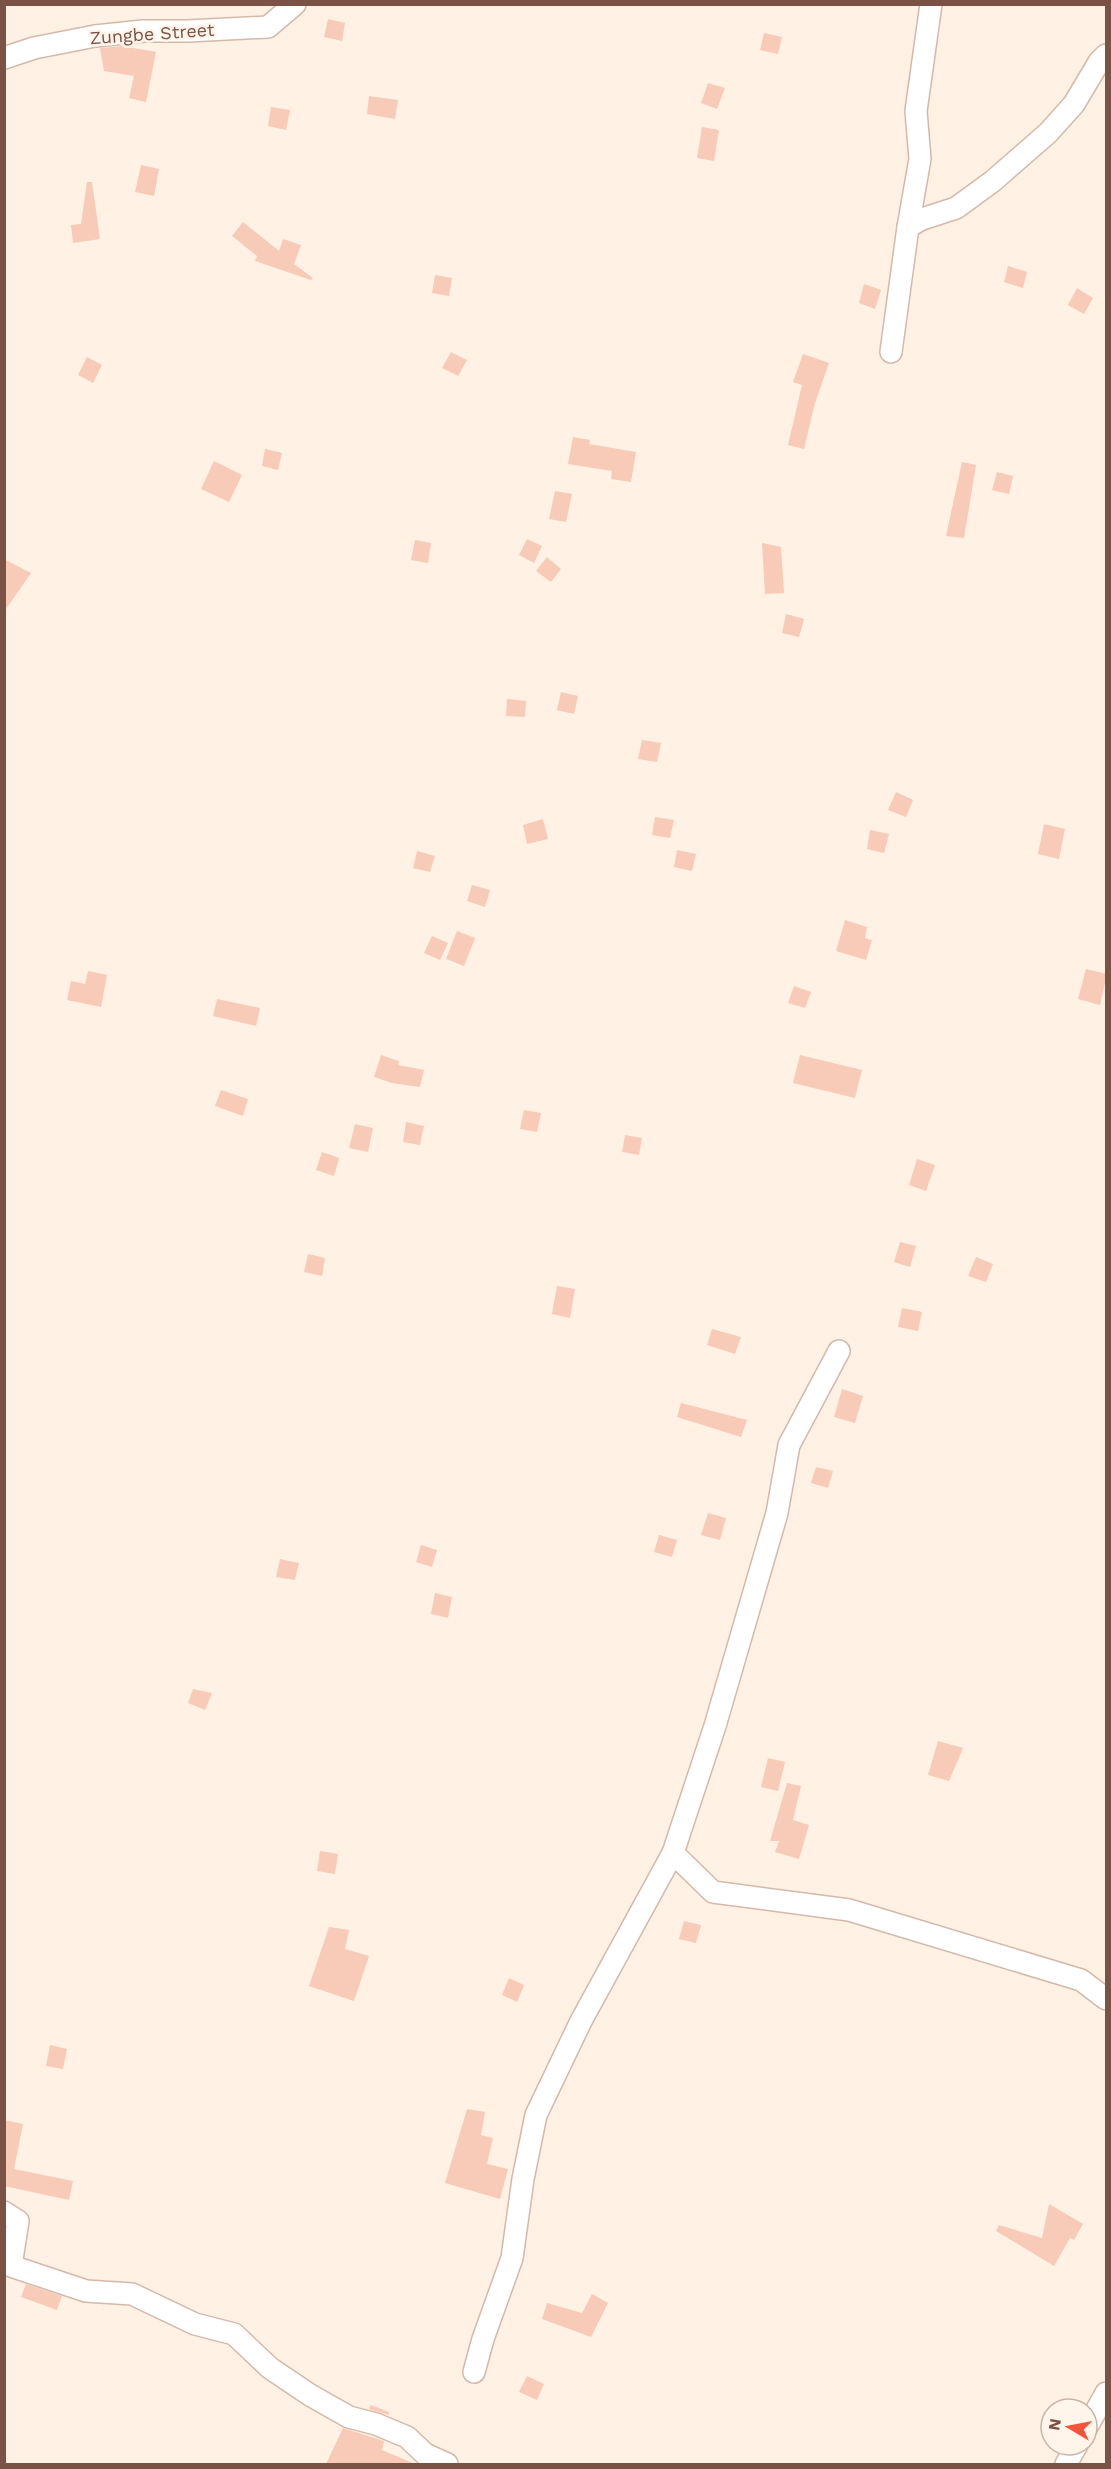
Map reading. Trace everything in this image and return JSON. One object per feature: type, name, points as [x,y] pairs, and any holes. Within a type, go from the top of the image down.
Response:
[{"type":"street","name":"Zungbe Street","points":[[4,58],[34,48],[95,36],[143,31],[268,27],[295,4]]},
{"type":"street","points":[[891,352],[908,226],[920,159],[916,111],[931,4]]},
{"type":"street","points":[[908,226],[956,208],[993,181],[1048,134],[1074,104],[1099,62],[1107,55]]},
{"type":"street","points":[[474,2372],[483,2339],[512,2258],[523,2179],[536,2115],[581,2021],[673,1853],[715,1725],[774,1525],[789,1445],[839,1351]]},
{"type":"street","points":[[673,1853],[713,1892],[849,1910],[1081,1980],[1107,1999]]},
{"type":"street","points":[[4,2212],[18,2221],[11,2266],[86,2291],[132,2294],[195,2324],[234,2334],[270,2368],[310,2395],[349,2417],[376,2424],[407,2437],[425,2454],[447,2464]]},
{"type":"street","points":[[1099,2407],[1107,2393]]},
{"type":"building","points":[[328,19],[345,23],[342,41],[324,37]]},
{"type":"building","points":[[764,33],[782,37],[778,54],[760,50]]},
{"type":"building","points":[[122,46],[156,52],[146,102],[129,98],[134,76],[104,71],[100,48]]},
{"type":"building","points":[[708,83],[725,88],[717,109],[701,103]]},
{"type":"building","points":[[369,96],[398,100],[395,119],[367,114]]},
{"type":"building","points":[[271,107],[290,110],[286,130],[268,126]]},
{"type":"building","points":[[702,127],[719,130],[714,161],[697,158]]},
{"type":"building","points":[[141,165],[159,169],[154,196],[135,192]]},
{"type":"building","points":[[87,182],[92,182],[100,239],[73,243],[71,225],[81,224]]},
{"type":"building","points":[[243,222],[279,251],[283,239],[301,245],[294,264],[313,278],[311,280],[255,261],[257,256],[232,236]]},
{"type":"building","points":[[1008,266],[1027,272],[1023,288],[1004,282]]},
{"type":"building","points":[[435,275],[452,278],[449,296],[432,293]]},
{"type":"building","points":[[864,284],[881,290],[875,309],[859,303]]},
{"type":"building","points":[[1077,288],[1093,298],[1084,314],[1068,305]]},
{"type":"building","points":[[451,352],[467,360],[458,376],[442,368]]},
{"type":"building","points":[[803,354],[829,363],[815,403],[804,449],[788,445],[802,385],[793,382]]},
{"type":"building","points":[[87,357],[102,365],[93,383],[78,375]]},
{"type":"building","points":[[573,437],[590,440],[589,444],[636,452],[631,482],[611,479],[612,471],[568,464]]},
{"type":"building","points":[[265,449],[282,453],[278,470],[262,466]]},
{"type":"building","points":[[214,461],[242,475],[229,502],[201,489]]},
{"type":"building","points":[[962,462],[976,465],[964,538],[946,536]]},
{"type":"building","points":[[997,472],[1013,476],[1009,494],[992,490]]},
{"type":"building","points":[[555,491],[572,494],[566,522],[549,519]]},
{"type":"building","points":[[527,539],[542,546],[534,563],[519,555]]},
{"type":"building","points":[[415,540],[431,543],[428,563],[411,560]]},
{"type":"building","points":[[762,543],[781,547],[784,593],[765,594]]},
{"type":"building","points":[[547,557],[561,569],[551,582],[536,571]]},
{"type":"building","points":[[4,559],[31,573],[4,612]]},
{"type":"building","points":[[786,614],[804,619],[799,637],[782,633]]},
{"type":"building","points":[[561,692],[578,696],[574,714],[557,710]]},
{"type":"building","points":[[507,699],[526,701],[525,717],[506,716]]},
{"type":"building","points":[[642,740],[661,743],[657,762],[638,759]]},
{"type":"building","points":[[896,792],[913,800],[906,817],[888,810]]},
{"type":"building","points":[[655,817],[674,820],[670,838],[652,835]]},
{"type":"building","points":[[543,819],[548,839],[527,844],[523,825]]},
{"type":"building","points":[[1044,824],[1065,829],[1059,859],[1038,854]]},
{"type":"building","points":[[870,830],[889,834],[884,853],[867,849]]},
{"type":"building","points":[[677,850],[696,854],[692,871],[674,867]]},
{"type":"building","points":[[417,851],[435,856],[430,872],[413,868]]},
{"type":"building","points":[[472,885],[490,890],[485,907],[467,901]]},
{"type":"building","points":[[845,920],[867,927],[865,938],[872,940],[866,960],[836,951]]},
{"type":"building","points":[[457,931],[475,938],[464,966],[446,959]]},
{"type":"building","points":[[432,936],[448,943],[440,960],[424,953]]},
{"type":"building","points":[[1086,969],[1107,974],[1100,1005],[1078,999]]},
{"type":"building","points":[[88,971],[107,975],[101,1007],[67,1000],[71,981],[85,984]]},
{"type":"building","points":[[794,986],[811,992],[805,1008],[788,1003]]},
{"type":"building","points":[[217,999],[260,1008],[256,1026],[213,1016]]},
{"type":"building","points":[[381,1055],[399,1061],[398,1065],[424,1070],[420,1087],[392,1083],[374,1077]]},
{"type":"building","points":[[800,1055],[862,1070],[855,1098],[793,1083]]},
{"type":"building","points":[[221,1090],[248,1099],[243,1116],[215,1106]]},
{"type":"building","points":[[524,1110],[541,1113],[537,1132],[520,1129]]},
{"type":"building","points":[[406,1122],[424,1126],[420,1145],[403,1142]]},
{"type":"building","points":[[355,1124],[373,1128],[368,1152],[349,1148]]},
{"type":"building","points":[[625,1135],[642,1138],[639,1155],[622,1152]]},
{"type":"building","points":[[322,1152],[339,1158],[334,1176],[316,1170]]},
{"type":"building","points":[[917,1159],[935,1165],[926,1191],[909,1185]]},
{"type":"building","points":[[900,1242],[916,1246],[910,1267],[894,1262]]},
{"type":"building","points":[[308,1254],[325,1258],[322,1276],[304,1272]]},
{"type":"building","points":[[976,1257],[993,1264],[986,1282],[968,1276]]},
{"type":"building","points":[[557,1286],[575,1289],[570,1318],[552,1314]]},
{"type":"building","points":[[902,1308],[922,1312],[918,1331],[898,1327]]},
{"type":"building","points":[[712,1329],[741,1337],[735,1354],[707,1345]]},
{"type":"building","points":[[842,1389],[863,1396],[855,1423],[834,1417]]},
{"type":"building","points":[[681,1403],[747,1420],[741,1437],[677,1417]]},
{"type":"building","points":[[816,1467],[833,1471],[828,1488],[811,1483]]},
{"type":"building","points":[[708,1513],[726,1518],[720,1540],[701,1535]]},
{"type":"building","points":[[659,1535],[677,1540],[672,1557],[654,1552]]},
{"type":"building","points":[[421,1545],[437,1550],[432,1567],[416,1562]]},
{"type":"building","points":[[280,1559],[299,1563],[295,1580],[276,1577]]},
{"type":"building","points":[[435,1593],[452,1597],[448,1618],[431,1614]]},
{"type":"building","points":[[193,1689],[212,1693],[205,1710],[188,1703]]},
{"type":"building","points":[[938,1741],[963,1748],[949,1781],[928,1775]]},
{"type":"building","points":[[768,1758],[785,1762],[778,1791],[761,1787]]},
{"type":"building","points":[[787,1783],[801,1786],[793,1820],[809,1825],[799,1859],[775,1852],[779,1841],[770,1841]]},
{"type":"building","points":[[320,1851],[338,1854],[335,1874],[317,1871]]},
{"type":"building","points":[[684,1921],[701,1925],[696,1943],[679,1939]]},
{"type":"building","points":[[329,1927],[349,1930],[345,1949],[369,1956],[354,2001],[309,1986]]},
{"type":"building","points":[[509,1978],[524,1985],[517,2002],[502,1995]]},
{"type":"building","points":[[50,2045],[67,2049],[63,2069],[46,2066]]},
{"type":"building","points":[[467,2109],[485,2112],[481,2135],[493,2138],[487,2164],[508,2169],[500,2199],[445,2183]]},
{"type":"building","points":[[4,2120],[23,2124],[14,2169],[73,2181],[69,2200],[4,2186]]},
{"type":"building","points":[[1049,2204],[1083,2224],[1074,2240],[1070,2238],[1054,2266],[996,2231],[999,2225],[1042,2238]]},
{"type":"building","points":[[26,2284],[62,2296],[57,2310],[21,2297]]},
{"type":"building","points":[[592,2294],[608,2303],[591,2337],[542,2319],[547,2303],[582,2313]]},
{"type":"building","points":[[527,2376],[544,2384],[537,2400],[519,2392]]},
{"type":"building","points":[[371,2405],[389,2412],[389,2415],[369,2409]]},
{"type":"building","points":[[343,2428],[384,2441],[382,2450],[415,2464],[326,2464]]}]
